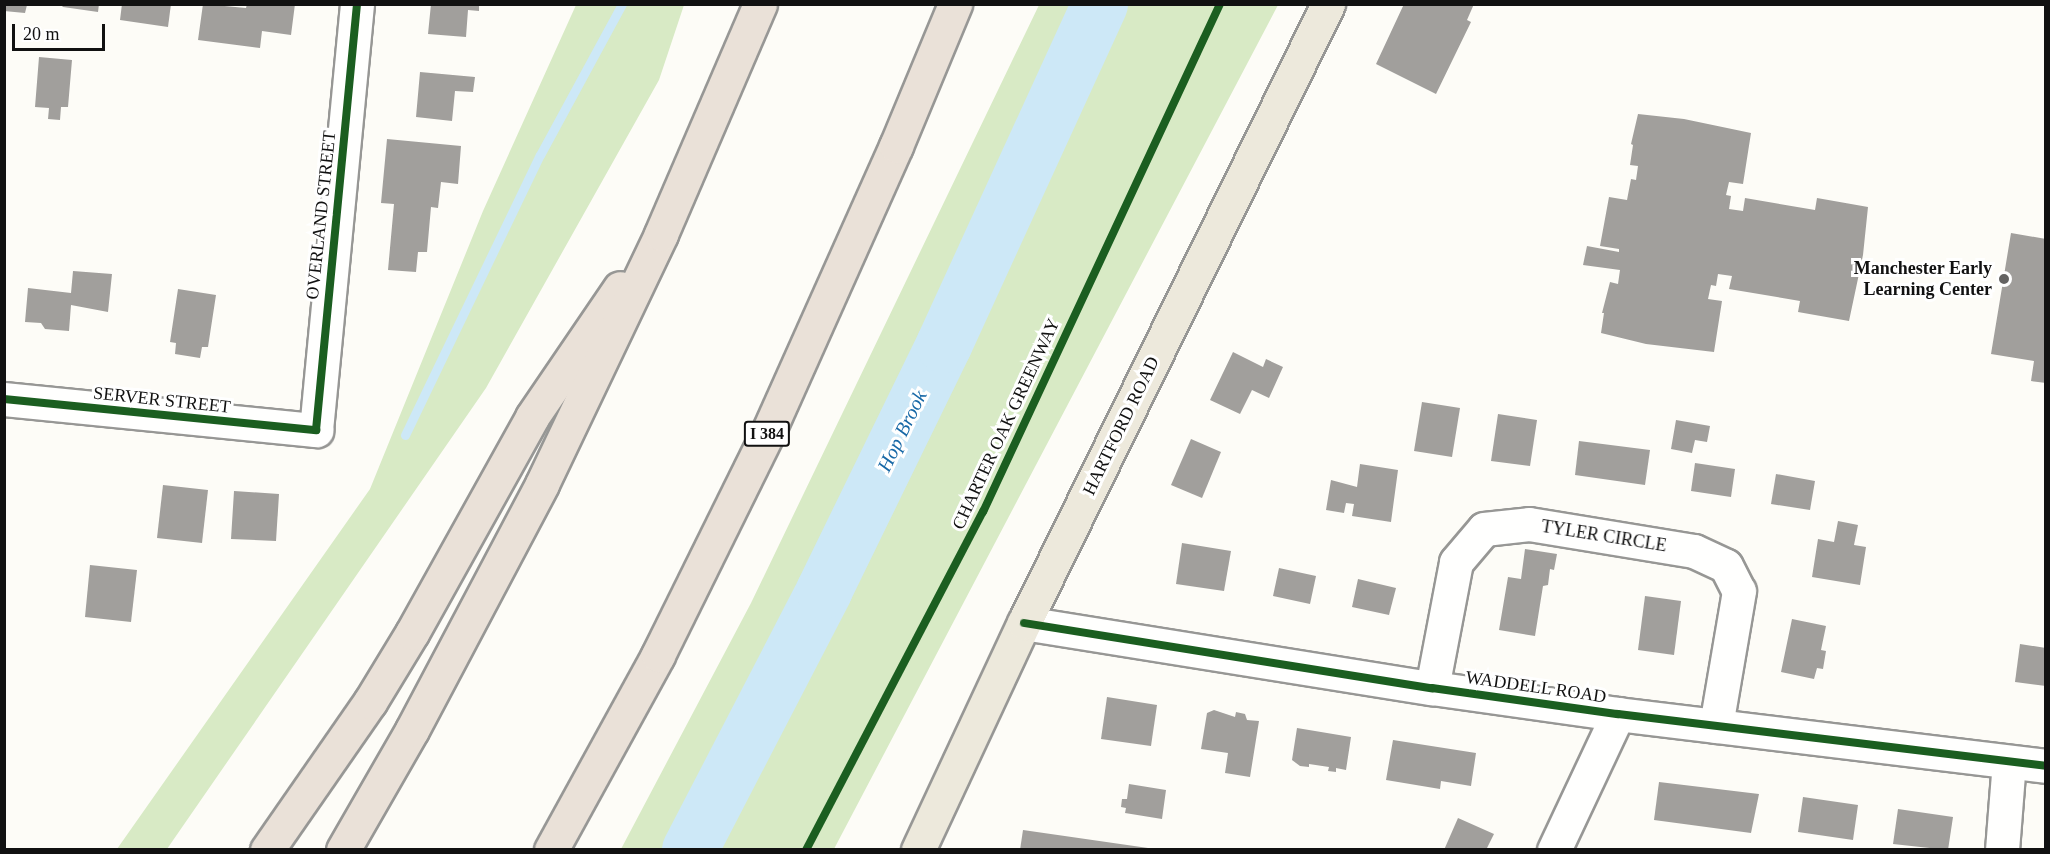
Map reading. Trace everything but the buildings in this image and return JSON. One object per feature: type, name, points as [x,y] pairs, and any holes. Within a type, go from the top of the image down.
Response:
[{"type":"highway","points":[[343,849],[412,730],[493,579],[605,356],[661,234],[760,4]]},
{"type":"highway","name":"I 384","points":[[551,849],[658,655],[764,441],[843,266],[955,4]]},
{"type":"highway","points":[[267,849],[333,758],[412,633],[502,468],[548,392],[591,328],[661,234]]},
{"type":"main road","name":"HARTFORD ROAD","points":[[918,849],[1024,623],[1328,4]]},
{"type":"street","name":"OVERLAND STREET","points":[[316,430],[357,4]]},
{"type":"street","name":"SERVER STREET","points":[[4,399],[316,430]]},
{"type":"street","name":"TYLER CIRCLE","points":[[1432,688],[1456,562],[1484,530],[1529,524],[1694,550],[1726,566],[1739,591],[1716,726]]},
{"type":"street","name":"WADDELL ROAD","points":[[1024,623],[1432,688],[1618,714],[2046,766]]},
{"type":"street","points":[[1554,849],[1618,714]]},
{"type":"street","points":[[2002,849],[2009,762]]},
{"type":"green space","points":[[576,5],[684,5],[659,80],[486,388],[167,849],[117,849],[370,489],[483,211]]},
{"type":"green space","points":[[1039,5],[1278,5],[834,849],[621,849],[751,603]]},
{"type":"waterway","points":[[405,435],[540,155],[622,4]]},
{"type":"waterway","name":"Hop Brook","points":[[690,850],[824,591],[944,345],[1100,4]]},
{"type":"cycle path","points":[[4,399],[316,430],[357,4]]},
{"type":"cycle path","name":"CHARTER OAK GREENWAY","points":[[806,850],[983,512],[1220,4]]},
{"type":"cycle path","points":[[1024,623],[1432,688],[1618,714],[2046,766]]},
{"type":"place","name":"Manchester Early Learning Center","points":[[2004,279]]}]
